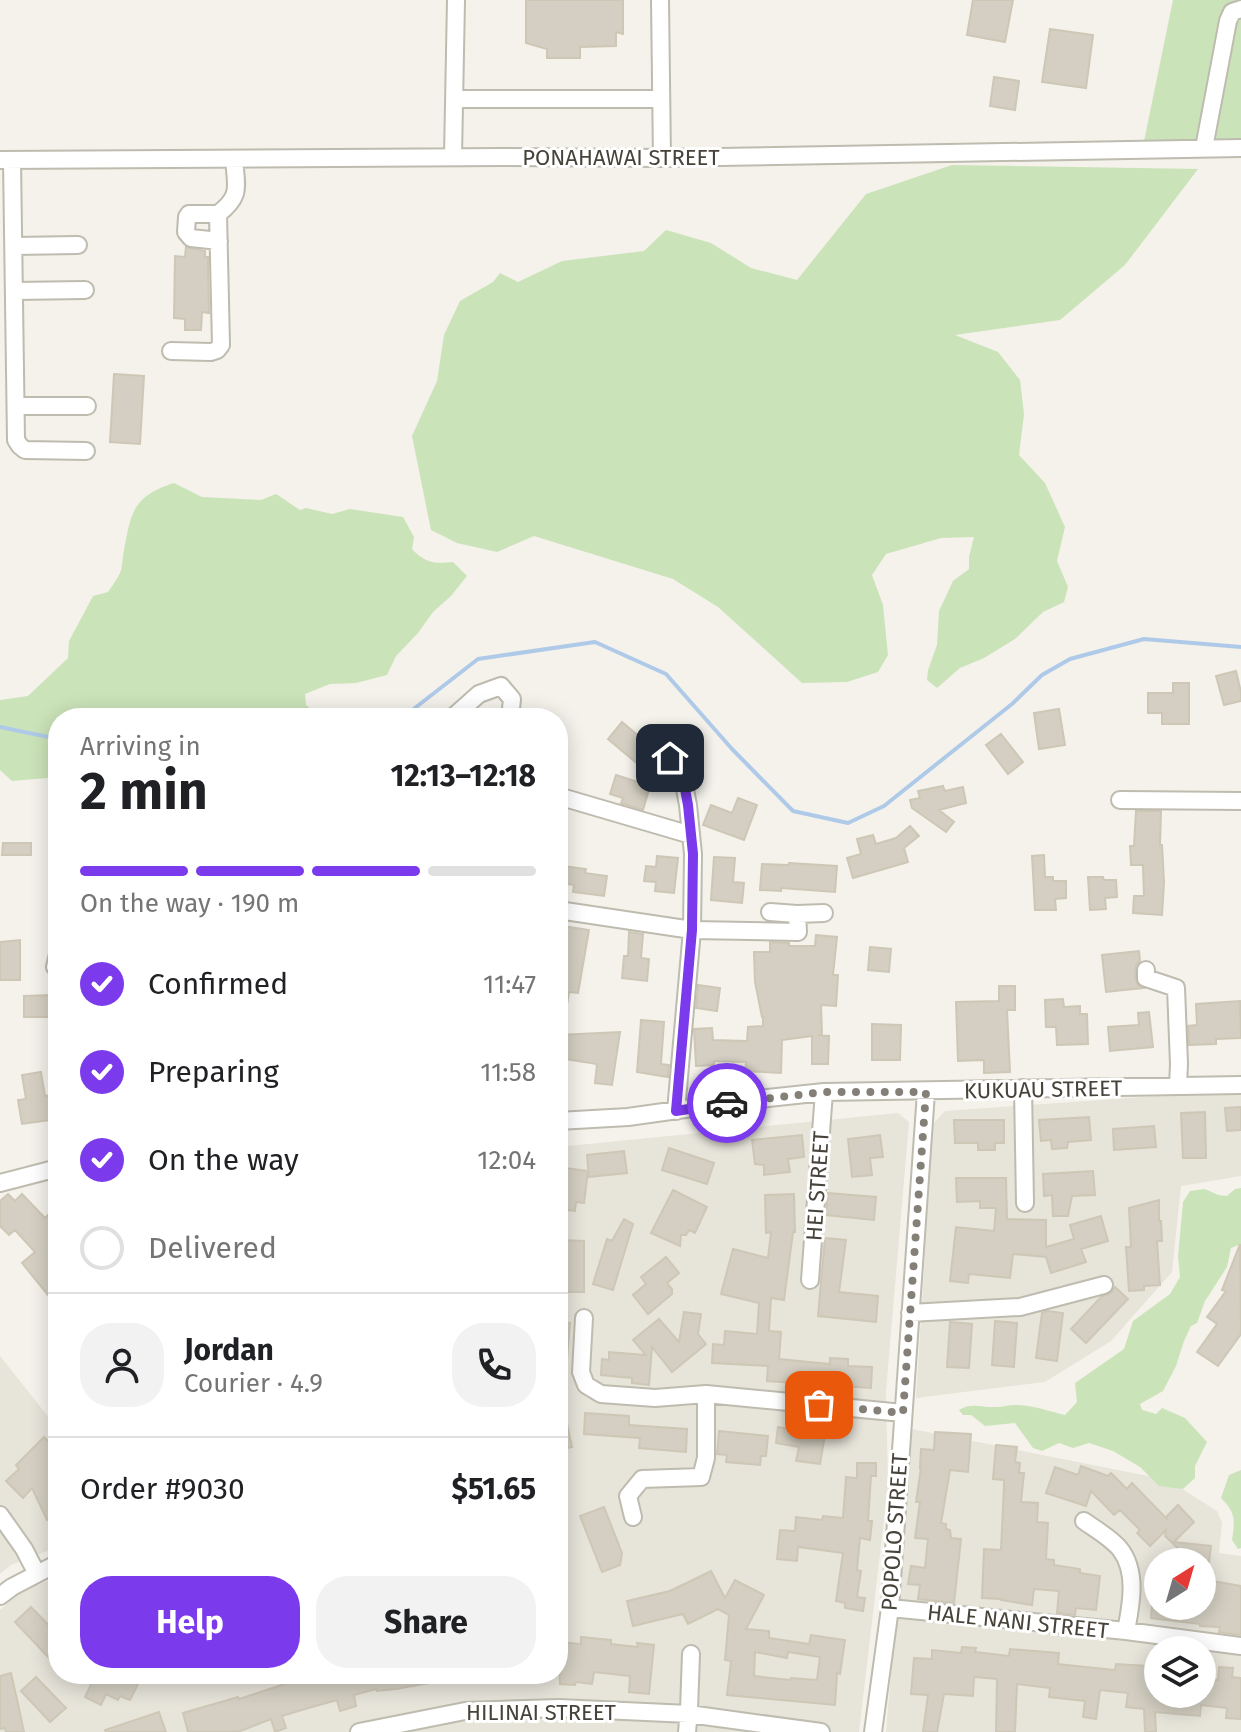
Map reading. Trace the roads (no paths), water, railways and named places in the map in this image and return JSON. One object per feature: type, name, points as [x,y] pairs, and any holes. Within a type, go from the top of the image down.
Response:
[{"type":"street","points":[[453,157],[456,0]]},
{"type":"street","points":[[660,0],[662,158]]},
{"type":"street","points":[[1204,148],[1228,21],[1232,12],[1241,9]]},
{"type":"street","points":[[454,99],[661,99]]},
{"type":"street","name":"PONAHAWAI STREET","points":[[6,160],[662,158],[1241,148]]},
{"type":"street","points":[[219,241],[191,238],[186,232],[187,217],[189,214],[218,214],[234,199],[234,159]]},
{"type":"street","points":[[6,160],[14,246],[16,440],[25,450],[86,451]]},
{"type":"street","points":[[171,351],[211,352],[221,345],[218,214]]},
{"type":"street","points":[[14,246],[78,245]]},
{"type":"street","points":[[14,291],[85,290]]},
{"type":"street","points":[[16,406],[87,406]]},
{"type":"street","points":[[463,708],[479,694],[501,686],[512,699],[511,708]]},
{"type":"street","points":[[670,758],[684,784],[691,835],[692,930],[676,1111]]},
{"type":"street","points":[[568,799],[691,835]]},
{"type":"street","points":[[1120,800],[1241,801]]},
{"type":"street","points":[[568,911],[692,930],[798,932],[797,914]]},
{"type":"street","points":[[770,912],[824,913]]},
{"type":"street","points":[[1146,970],[1146,978],[1176,988],[1178,1086]]},
{"type":"street","name":"KUKUAU STREET","points":[[568,1120],[628,1117],[824,1092],[1241,1085]]},
{"type":"street","points":[[1023,1088],[1025,1203]]},
{"type":"street","name":"HEI STREET","points":[[810,1280],[824,1092]]},
{"type":"street","name":"POPOLO STREET","points":[[873,1732],[890,1608],[926,1092]]},
{"type":"street","points":[[0,1183],[48,1171]]},
{"type":"street","points":[[910,1313],[1020,1307],[1104,1285]]},
{"type":"street","points":[[584,1318],[581,1372],[586,1385],[601,1394],[655,1398],[706,1394],[903,1413]]},
{"type":"street","points":[[633,1517],[628,1496],[642,1479],[701,1477],[706,1458],[706,1394]]},
{"type":"street","points":[[0,1515],[37,1574]]},
{"type":"street","points":[[1084,1521],[1120,1549],[1129,1567],[1132,1599],[1126,1631]]},
{"type":"street","points":[[0,1596],[48,1568]]},
{"type":"street","name":"HALE NANI STREET","points":[[890,1608],[1126,1631],[1241,1646]]},
{"type":"street","points":[[687,1732],[691,1654]]},
{"type":"street","name":"HILINAI STREET","points":[[359,1732],[465,1711],[559,1708],[689,1714],[821,1732]]},
{"type":"waterway","points":[[415,708],[478,659],[595,642],[666,674],[732,749],[793,811],[848,823],[884,806],[1012,704],[1042,675],[1070,659],[1144,639],[1241,647]]},
{"type":"waterway","points":[[0,727],[48,737]]}]
